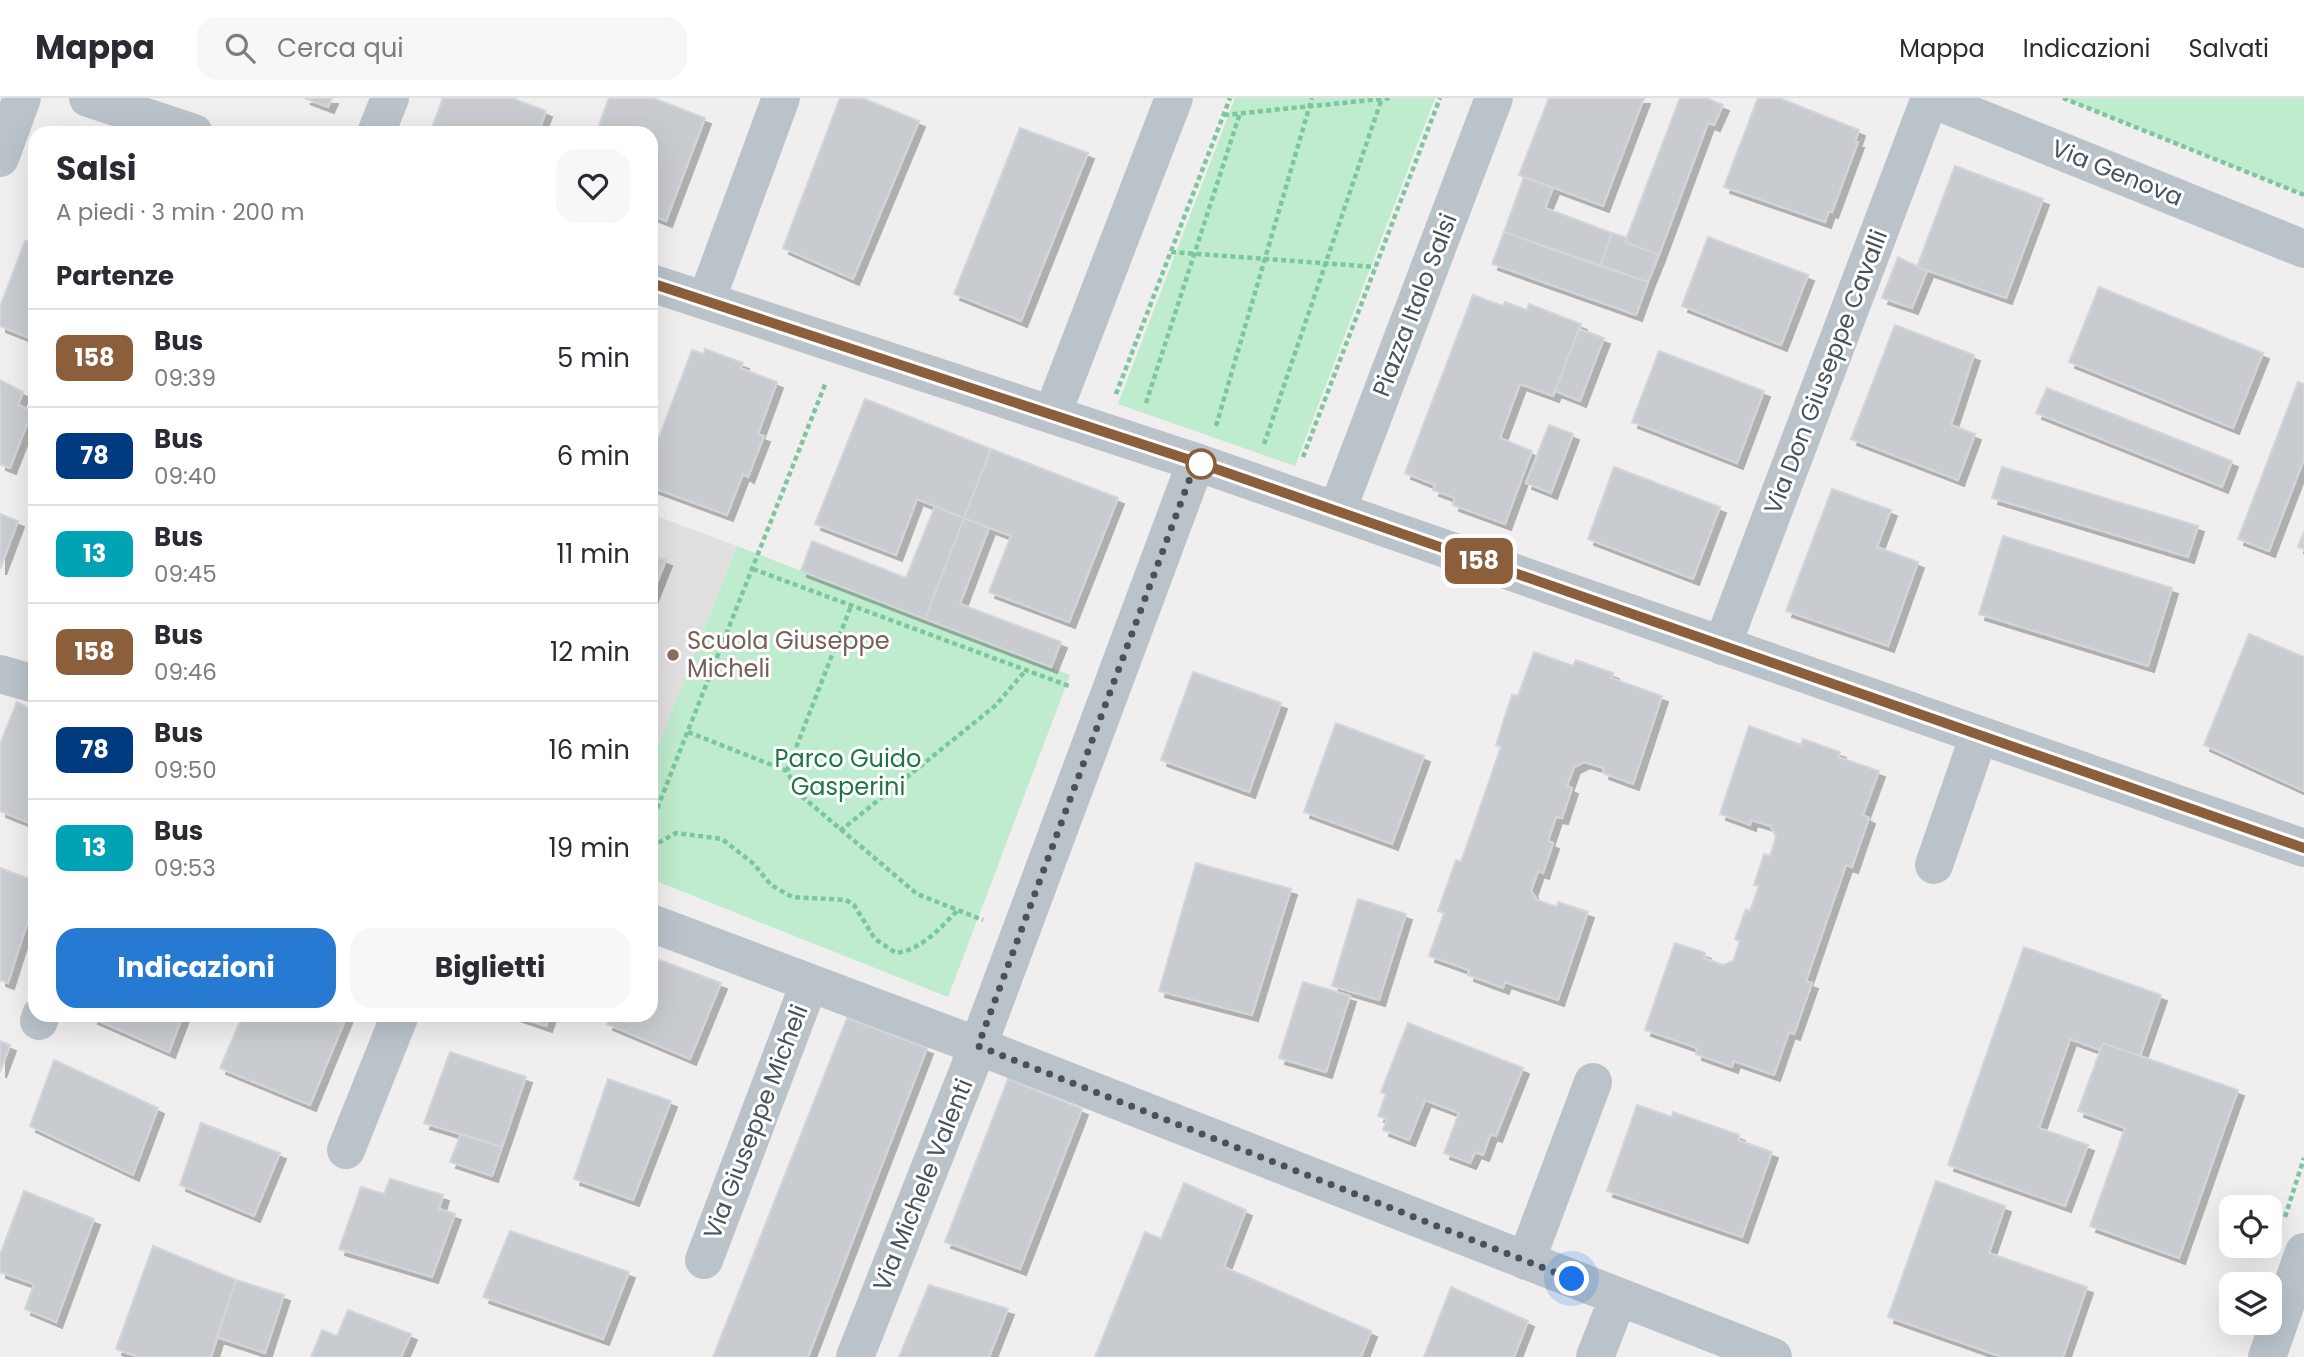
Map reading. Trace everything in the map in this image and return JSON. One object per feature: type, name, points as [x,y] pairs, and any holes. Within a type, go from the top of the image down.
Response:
[{"type":"street","points":[[0,158],[22,98]]},
{"type":"street","points":[[88,98],[173,126]]},
{"type":"street","points":[[379,126],[390,98]]},
{"type":"street","points":[[706,301],[782,98]]},
{"type":"street","points":[[1052,415],[1174,98]]},
{"type":"street","name":"Piazza Italo Salsi","points":[[1336,511],[1494,98]]},
{"type":"street","name":"Via Genova","points":[[1929,98],[2304,249]]},
{"type":"street","name":"Via Don Giuseppe Cavalli","points":[[1722,646],[1929,98]]},
{"type":"street","points":[[658,285],[1196,462],[2304,848]]},
{"type":"street","name":"Via Michele Valenti","points":[[855,1357],[978,1046],[1196,462]]},
{"type":"street","points":[[0,674],[28,682]]},
{"type":"street","points":[[1934,865],[1979,735]]},
{"type":"street","name":"Via Giuseppe Micheli","points":[[658,926],[978,1046],[1773,1357]]},
{"type":"street","name":"Via Giuseppe Micheli","points":[[704,1260],[809,984]]},
{"type":"street","points":[[346,1150],[397,1022]]},
{"type":"street","points":[[1526,1261],[1593,1082]]},
{"type":"street","points":[[2267,1357],[2304,1252]]},
{"type":"street","points":[[1595,1357],[1618,1298]]},
{"type":"path","points":[[1112,406],[1230,98]]},
{"type":"path","points":[[1215,429],[1312,98]]},
{"type":"path","points":[[1264,445],[1382,98]]},
{"type":"path","points":[[1224,115],[1391,98]]},
{"type":"path","points":[[1302,459],[1440,98]]},
{"type":"path","points":[[2063,98],[2304,195]]},
{"type":"path","points":[[1146,404],[1240,113]]},
{"type":"path","points":[[1171,252],[1375,267]]},
{"type":"path","points":[[658,807],[840,346]]},
{"type":"path","points":[[753,569],[1077,689]]},
{"type":"path","points":[[787,771],[851,606]]},
{"type":"path","points":[[840,831],[996,706],[1026,670]]},
{"type":"path","points":[[688,732],[787,771],[798,793],[917,894],[991,923]]},
{"type":"path","points":[[658,843],[676,833],[722,839],[748,859],[771,885],[792,897],[846,900],[854,905],[875,939],[897,953],[915,947],[931,937],[958,911]]},
{"type":"shaded area","name":"Scuola Giuseppe Micheli","points":[[658,517],[737,546],[658,746]]},
{"type":"green space","points":[[1235,98],[1435,98],[1295,466],[1118,404]]},
{"type":"green space","points":[[2063,98],[2304,98],[2304,195]]},
{"type":"green space","name":"Parco Guido Gasperini","points":[[737,546],[1070,675],[948,997],[658,882],[658,746]]},
{"type":"building","points":[[304,98],[332,98],[328,107]]},
{"type":"building","points":[[443,98],[512,98],[546,111],[541,126],[433,126]]},
{"type":"building","points":[[609,98],[653,98],[705,118],[666,221],[658,218],[658,126],[599,126]]},
{"type":"building","points":[[840,98],[862,98],[919,121],[853,279],[783,248]]},
{"type":"building","points":[[1549,98],[1644,98],[1603,206],[1519,175]]},
{"type":"building","points":[[1680,98],[1706,98],[1723,105],[1714,125],[1708,123],[1659,255],[1625,242]]},
{"type":"building","points":[[1758,98],[1779,98],[1859,130],[1855,142],[1858,142],[1832,212],[1829,211],[1825,222],[1724,187]]},
{"type":"building","points":[[1020,128],[1088,153],[1021,321],[954,294]]},
{"type":"building","points":[[1955,166],[2043,199],[2006,298],[1917,267]]},
{"type":"building","points":[[1524,177],[1553,188],[1545,208],[1612,233],[1600,266],[1504,232]]},
{"type":"building","points":[[1504,232],[1648,282],[1636,315],[1492,264]]},
{"type":"building","points":[[1612,233],[1627,238],[1625,242],[1659,255],[1648,282],[1600,266]]},
{"type":"building","points":[[1708,237],[1808,275],[1781,345],[1682,306]]},
{"type":"building","points":[[25,241],[28,242],[28,337],[0,326],[0,307]]},
{"type":"building","points":[[1898,257],[1927,271],[1912,308],[1882,298]]},
{"type":"building","points":[[2099,287],[2263,353],[2233,428],[2069,362]]},
{"type":"building","points":[[1473,295],[1503,306],[1505,302],[1527,310],[1529,304],[1581,324],[1553,396],[1520,384],[1500,438],[1532,451],[1505,524],[1453,505],[1455,498],[1433,490],[1435,485],[1405,473]]},
{"type":"building","points":[[1895,325],[1974,355],[1951,425],[1975,434],[1958,480],[1851,439]]},
{"type":"building","points":[[1579,329],[1604,338],[1580,401],[1555,391]]},
{"type":"building","points":[[705,349],[743,363],[740,368],[777,382],[758,434],[764,436],[748,477],[743,474],[727,515],[658,490],[658,440],[692,350],[704,354]]},
{"type":"building","points":[[1659,351],[1764,391],[1737,463],[1632,422]]},
{"type":"building","points":[[0,380],[23,392],[18,405],[28,409],[28,421],[10,468],[0,464]]},
{"type":"building","points":[[2298,382],[2304,384],[2304,459],[2269,551],[2238,539]]},
{"type":"building","points":[[2047,388],[2232,461],[2222,487],[2036,413]]},
{"type":"building","points":[[865,399],[991,449],[964,518],[917,499],[896,555],[815,524]]},
{"type":"building","points":[[1549,425],[1573,434],[1551,493],[1526,483]]},
{"type":"building","points":[[991,449],[1118,498],[1069,622],[989,592],[1011,536],[964,518]]},
{"type":"building","points":[[1614,467],[1720,507],[1693,579],[1588,539]]},
{"type":"building","points":[[2002,467],[2198,526],[2188,557],[1992,498]]},
{"type":"building","points":[[1832,489],[1891,510],[1877,547],[1918,562],[1888,646],[1786,611]]},
{"type":"building","points":[[935,506],[964,518],[925,619],[801,571],[812,541],[906,578]]},
{"type":"building","points":[[0,514],[18,521],[0,569]]},
{"type":"building","points":[[964,518],[989,528],[960,604],[1061,642],[1051,667],[925,619]]},
{"type":"building","points":[[2304,532],[2304,549],[2298,547]]},
{"type":"building","points":[[2003,536],[2172,588],[2148,666],[1979,614]]},
{"type":"building","points":[[658,557],[666,560],[658,580]]},
{"type":"building","points":[[2249,634],[2304,657],[2304,791],[2204,745]]},
{"type":"building","points":[[1534,652],[1573,666],[1576,660],[1613,673],[1611,678],[1662,696],[1633,784],[1603,773],[1604,768],[1584,762],[1574,767],[1567,786],[1572,788],[1562,818],[1556,817],[1548,841],[1553,843],[1543,873],[1538,871],[1531,891],[1537,900],[1557,907],[1558,902],[1588,912],[1558,1000],[1505,982],[1503,988],[1468,975],[1469,970],[1429,956],[1444,913],[1438,911],[1456,860],[1461,862],[1501,747],[1496,745],[1512,695],[1518,696]]},
{"type":"building","points":[[1193,672],[1281,703],[1249,792],[1161,760]]},
{"type":"building","points":[[17,702],[28,708],[28,822],[0,811],[0,744]]},
{"type":"building","points":[[1336,723],[1424,756],[1392,844],[1304,812]]},
{"type":"building","points":[[1749,726],[1801,745],[1803,739],[1840,752],[1838,757],[1879,771],[1863,815],[1869,818],[1852,867],[1846,865],[1806,981],[1812,983],[1794,1034],[1789,1032],[1774,1075],[1734,1061],[1732,1067],[1696,1054],[1697,1048],[1645,1030],[1675,943],[1705,953],[1704,958],[1723,965],[1733,961],[1740,941],[1735,939],[1746,909],[1750,911],[1759,886],[1754,885],[1764,854],[1770,856],[1776,837],[1771,826],[1751,820],[1750,825],[1720,814]]},
{"type":"building","points":[[1196,863],[1291,889],[1252,1015],[1159,991]]},
{"type":"building","points":[[0,868],[28,878],[28,920],[8,983],[0,980]]},
{"type":"building","points":[[1358,899],[1406,914],[1379,1000],[1332,986]]},
{"type":"building","points":[[2024,947],[2161,995],[2140,1056],[2103,1043],[2100,1050],[2070,1039],[2039,1128],[2088,1145],[2065,1206],[1948,1165]]},
{"type":"building","points":[[658,960],[721,983],[690,1059],[607,1024],[658,1022]]},
{"type":"building","points":[[1303,982],[1350,996],[1326,1072],[1279,1058]]},
{"type":"building","points":[[847,1018],[927,1048],[808,1357],[713,1357]]},
{"type":"building","points":[[101,1022],[180,1022],[169,1052]]},
{"type":"building","points":[[240,1022],[344,1022],[310,1105],[220,1068]]},
{"type":"building","points":[[1408,1023],[1523,1068],[1496,1136],[1491,1134],[1483,1155],[1475,1152],[1470,1163],[1444,1153],[1459,1113],[1425,1100],[1409,1140],[1383,1130],[1387,1119],[1378,1116],[1386,1094],[1381,1092]]},
{"type":"building","points":[[0,1041],[10,1045],[0,1072]]},
{"type":"building","points":[[2103,1043],[2238,1090],[2179,1258],[2090,1226],[2125,1128],[2078,1111]]},
{"type":"building","points":[[450,1052],[526,1077],[502,1147],[424,1123]]},
{"type":"building","points":[[54,1060],[158,1108],[133,1175],[30,1126]]},
{"type":"building","points":[[608,1079],[671,1101],[633,1200],[574,1179]]},
{"type":"building","points":[[1008,1079],[1082,1109],[1020,1269],[945,1242]]},
{"type":"building","points":[[1637,1105],[1672,1117],[1673,1112],[1739,1135],[1738,1140],[1772,1152],[1742,1237],[1607,1191]]},
{"type":"building","points":[[201,1123],[280,1153],[254,1216],[180,1185]]},
{"type":"building","points":[[461,1134],[502,1147],[492,1176],[450,1162]]},
{"type":"building","points":[[390,1179],[443,1195],[439,1209],[455,1214],[432,1277],[339,1249],[361,1187],[384,1194]]},
{"type":"building","points":[[1936,1181],[2005,1206],[1989,1253],[2087,1287],[2063,1357],[2002,1357],[1888,1317]]},
{"type":"building","points":[[1184,1183],[1246,1210],[1224,1267],[1371,1331],[1361,1357],[1095,1357],[1145,1232],[1161,1239]]},
{"type":"building","points":[[24,1191],[94,1219],[56,1322],[25,1309],[34,1284],[0,1272],[0,1255]]},
{"type":"building","points":[[510,1231],[629,1272],[603,1339],[483,1297]]},
{"type":"building","points":[[153,1246],[236,1280],[211,1357],[138,1357],[116,1349]]},
{"type":"building","points":[[236,1280],[284,1295],[265,1353],[217,1337]]},
{"type":"building","points":[[929,1285],[1008,1309],[989,1357],[899,1357]]},
{"type":"building","points":[[1451,1287],[1528,1321],[1514,1357],[1424,1357]]},
{"type":"building","points":[[348,1310],[411,1334],[401,1357],[311,1357],[322,1330],[337,1336]]},
{"type":"bus line","name":"158","points":[[658,285],[1196,462],[2304,848]]},
{"type":"place","name":"Scuola Giuseppe Micheli","points":[[673,655]]},
{"type":"route","points":[[1201,464],[1196,462],[978,1046],[1572,1279]]}]
